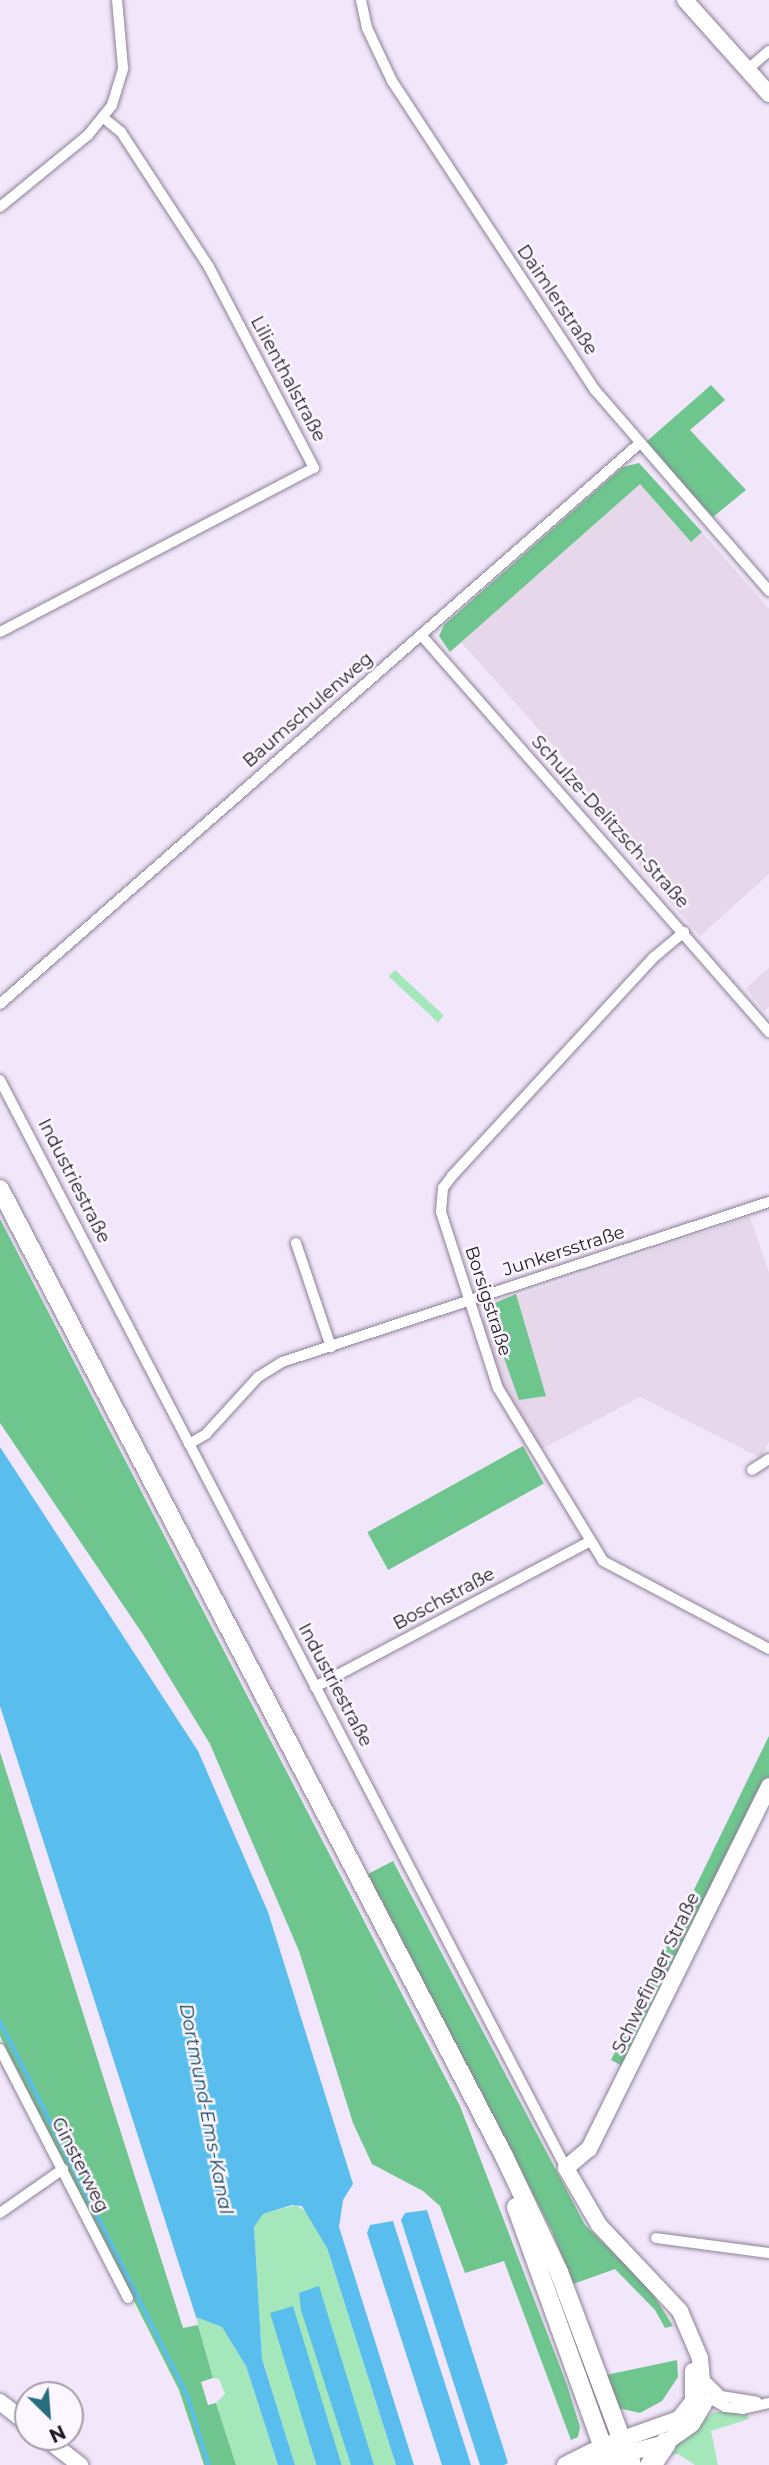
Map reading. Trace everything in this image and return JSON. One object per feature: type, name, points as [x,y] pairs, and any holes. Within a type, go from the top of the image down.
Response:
[{"type":"highway","points":[[650,2465],[665,2443]]},
{"type":"main road","points":[[0,1189],[472,2093],[559,2272],[617,2455]]},
{"type":"street","points":[[0,207],[104,118],[123,68],[117,0]]},
{"type":"street","name":"Daimlerstraße","points":[[361,0],[378,55],[405,102],[596,390],[769,591]]},
{"type":"street","points":[[685,0],[769,94]]},
{"type":"street","points":[[747,70],[769,51]]},
{"type":"street","name":"Lilienthalstraße","points":[[0,632],[314,467],[209,267],[121,132],[104,118]]},
{"type":"street","name":"Baumschulenweg","points":[[0,1004],[640,443]]},
{"type":"street","name":"Schulze-Delitzsch-Straße","points":[[422,636],[769,1032]]},
{"type":"street","name":"Borsigstraße","points":[[684,932],[592,1024],[443,1188],[441,1212],[498,1388],[589,1542],[616,1572],[769,1649]]},
{"type":"street","name":"Industriestraße","points":[[0,1080],[566,2168],[599,2225],[662,2289],[684,2332],[700,2381],[717,2400],[694,2412]]},
{"type":"street","name":"Junkersstraße","points":[[189,1444],[206,1434],[269,1368],[769,1202]]},
{"type":"street","points":[[296,1243],[331,1348]]},
{"type":"street","points":[[752,1470],[769,1459]]},
{"type":"street","name":"Boschstraße","points":[[315,1687],[589,1542]]},
{"type":"street","name":"Schwefinger Straße","points":[[566,2168],[584,2156],[595,2137],[769,1786]]},
{"type":"street","name":"Ginsterweg","points":[[0,2049],[128,2298]]},
{"type":"street","points":[[0,2213],[63,2169]]},
{"type":"street","points":[[656,2238],[769,2253]]},
{"type":"street","name":"Industriestraße","points":[[694,2412],[700,2381]]},
{"type":"street","points":[[717,2400],[743,2409],[769,2403]]},
{"type":"street","points":[[0,2402],[14,2413]]},
{"type":"street","points":[[565,2465],[617,2455],[694,2412]]},
{"type":"street","points":[[583,2465],[665,2443],[694,2412]]},
{"type":"street","points":[[62,2451],[80,2465]]},
{"type":"shaded area","points":[[640,484],[691,542],[702,532],[769,609],[769,874],[700,936],[592,813],[600,805],[572,774],[575,770],[461,642]]},
{"type":"shaded area","points":[[769,968],[769,1007],[764,1011],[746,988]]},
{"type":"shaded area","points":[[750,1217],[769,1273],[769,1441],[761,1458],[640,1397],[540,1450],[504,1389],[482,1324],[490,1305]]},
{"type":"green space","points":[[711,385],[725,400],[690,430],[746,490],[713,517],[646,442]]},
{"type":"green space","points":[[639,463],[702,532],[691,542],[640,484],[450,652],[439,636],[444,625],[623,467]]},
{"type":"green space","points":[[395,970],[444,1016],[438,1022],[389,977]]},
{"type":"green space","points":[[0,1219],[460,2106],[567,2385],[580,2427],[578,2437],[571,2440],[504,2261],[465,2273],[440,2206],[423,2191],[372,2164],[353,2123],[299,1951],[210,1744],[144,1636],[0,1423]]},
{"type":"green space","points":[[516,1294],[546,1396],[519,1400],[492,1324],[484,1317],[490,1305]]},
{"type":"green space","points":[[523,1446],[544,1484],[388,1570],[367,1532]]},
{"type":"green space","points":[[769,1736],[769,1777],[624,2067],[611,2060]]},
{"type":"green space","points":[[0,1752],[183,2328],[198,2325],[213,2378],[201,2382],[208,2405],[216,2403],[236,2465],[204,2465],[179,2390],[0,2036]]},
{"type":"green space","points":[[393,1861],[585,2225],[649,2288],[673,2326],[665,2328],[655,2310],[615,2269],[573,2284],[552,2231],[368,1874]]},
{"type":"green space","points":[[296,2205],[308,2213],[323,2236],[396,2465],[295,2465],[262,2359],[254,2227],[263,2214]]},
{"type":"green space","points":[[196,2317],[222,2327],[246,2366],[278,2465],[236,2465],[216,2403],[225,2394],[219,2379],[213,2378]]},
{"type":"green space","points":[[677,2360],[678,2377],[662,2401],[640,2413],[618,2408],[606,2375]]},
{"type":"green space","points":[[714,2412],[747,2412],[749,2419],[711,2431],[718,2465],[695,2465],[678,2454],[657,2457]]},
{"type":"water","name":"Dortmund-Ems-Kanal","points":[[0,1447],[198,1751],[268,1912],[353,2184],[343,2200],[339,2227],[414,2465],[396,2465],[327,2248],[302,2206],[292,2205],[263,2214],[254,2227],[262,2359],[295,2465],[278,2465],[246,2366],[222,2327],[196,2317],[0,1706]]},
{"type":"water","points":[[427,2210],[508,2463],[504,2465],[480,2465],[401,2220],[405,2213]]},
{"type":"water","points":[[393,2221],[471,2465],[442,2465],[367,2233],[370,2225]]},
{"type":"water","points":[[319,2286],[374,2465],[351,2465],[301,2310],[299,2293]]},
{"type":"water","points":[[293,2306],[342,2465],[317,2465],[270,2313]]},
{"type":"waterway","points":[[0,2021],[188,2396],[209,2465]]}]
